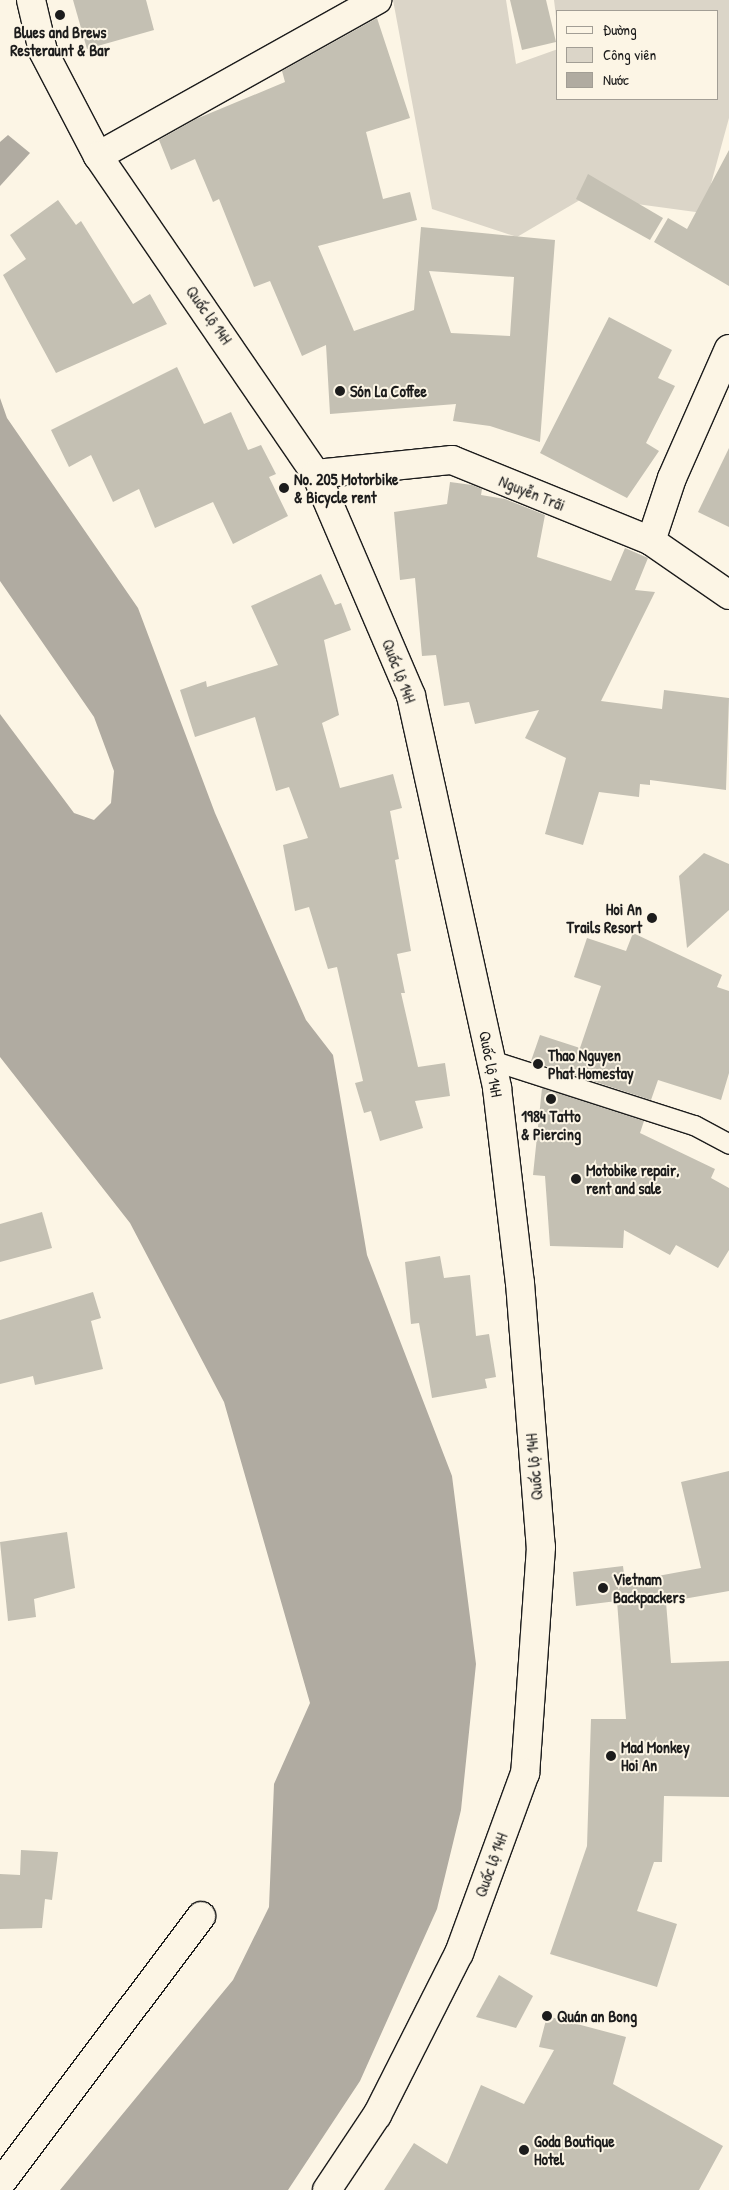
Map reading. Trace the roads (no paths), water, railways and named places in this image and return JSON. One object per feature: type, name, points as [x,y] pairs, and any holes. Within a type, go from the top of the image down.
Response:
[{"type":"main road","name":"Quốc lộ 14H","points":[[31,0],[43,51],[98,156],[316,474],[411,696],[491,1060],[520,1283],[541,1546],[525,1773],[459,1953],[377,2115],[327,2190]]},
{"type":"main road","points":[[98,156],[376,0]]},
{"type":"main road","points":[[652,541],[672,478],[729,348]]},
{"type":"main road","name":"Nguyễn Trãi","points":[[316,474],[452,460],[652,541],[729,595]]},
{"type":"main road","points":[[0,2184],[201,1916]]},
{"type":"lane","points":[[491,1060],[694,1125],[729,1144]]},
{"type":"water","points":[[8,135],[30,153],[0,186],[0,142]]},
{"type":"water","points":[[0,398],[7,418],[138,608],[215,813],[306,1020],[333,1055],[367,1255],[452,1476],[476,1664],[461,1810],[437,1909],[360,2081],[288,2190],[60,2190],[233,1980],[269,1907],[274,1784],[310,1703],[224,1402],[130,1223],[0,1057],[0,714],[74,813],[94,820],[111,803],[114,771],[94,717],[0,581]]},
{"type":"place","name":"Blues and Brews Resteraunt & Bar","points":[[60,15]]},
{"type":"place","name":"Són La Coffee","points":[[340,391]]},
{"type":"place","name":"No. 205 Motorbike & Bicycle rent","points":[[284,488]]},
{"type":"place","name":"Hoi An Trails Resort","points":[[652,918]]},
{"type":"place","name":"Thao Nguyen Phat Homestay","points":[[538,1064]]},
{"type":"place","name":"1984 Tatto & Piercing","points":[[551,1099]]},
{"type":"place","name":"Motobike repair, rent and sale","points":[[576,1179]]},
{"type":"place","name":"Vietnam Backpackers","points":[[603,1588]]},
{"type":"place","name":"Mad Monkey Hoi An","points":[[611,1756]]},
{"type":"place","name":"Quán an Bong","points":[[547,2016]]},
{"type":"place","name":"Goda Boutique Hotel","points":[[524,2150]]}]
